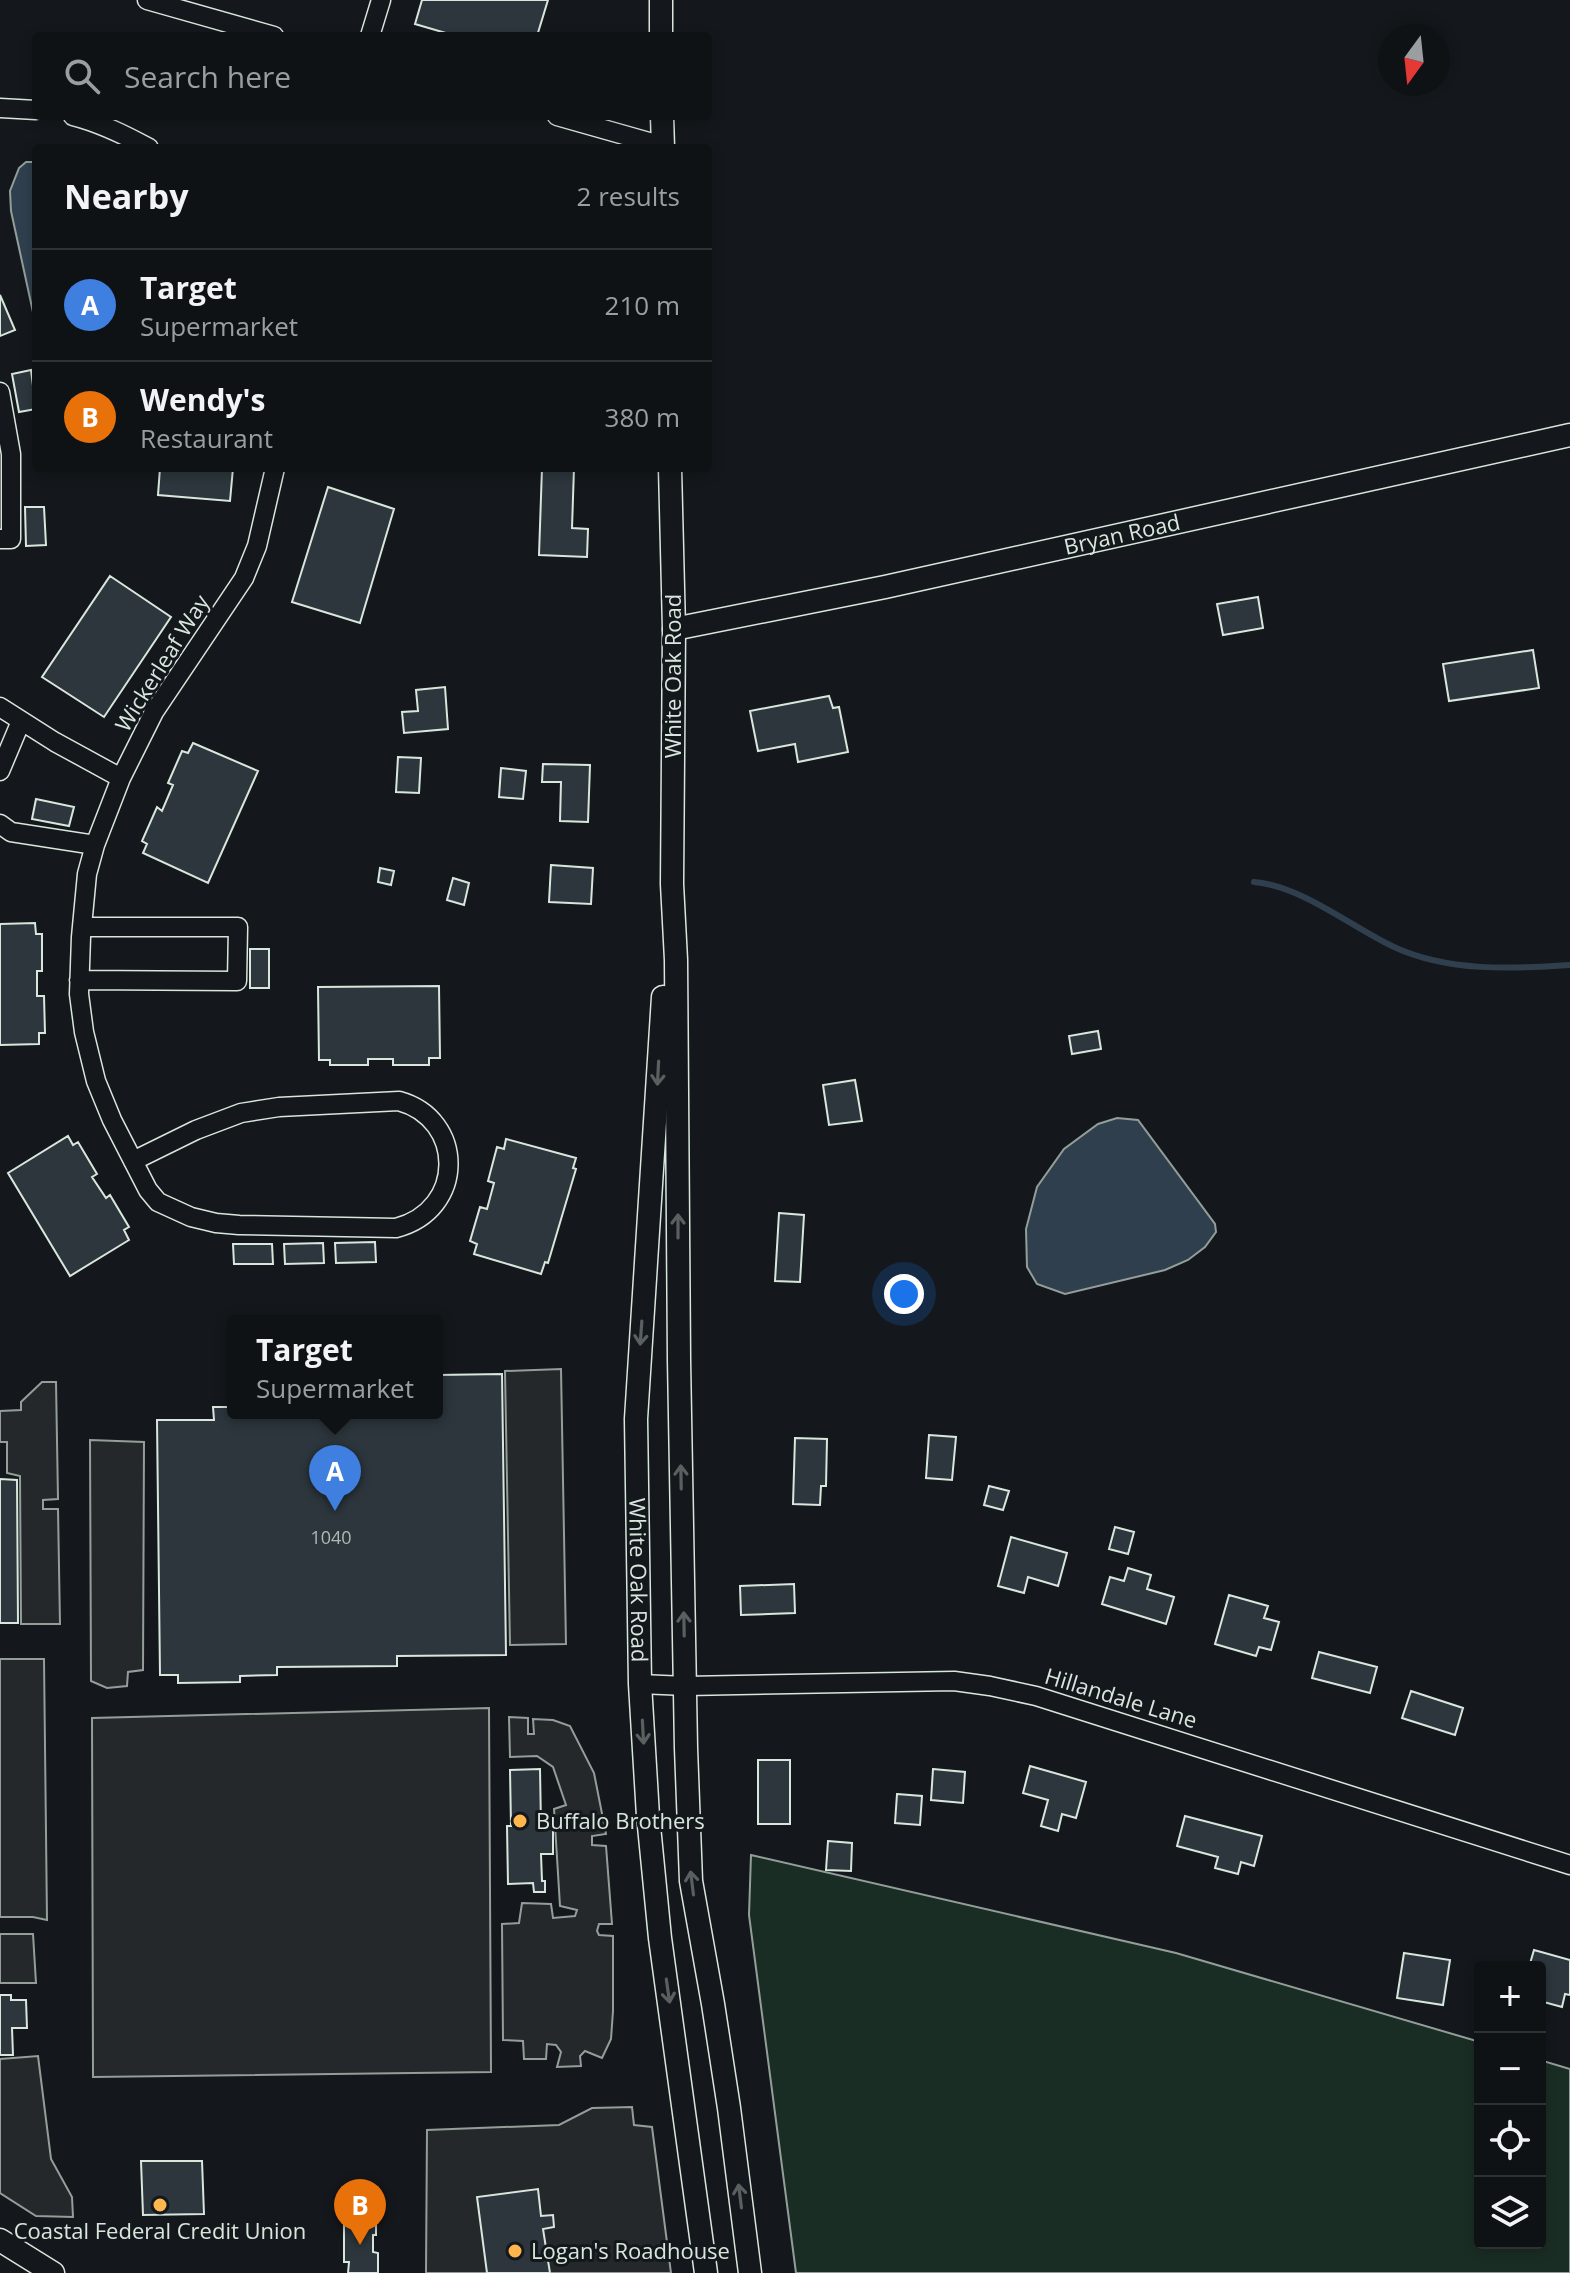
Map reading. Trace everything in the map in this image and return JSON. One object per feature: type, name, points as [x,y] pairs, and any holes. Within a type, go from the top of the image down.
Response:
[{"type":"street","points":[[147,0],[260,32]]},
{"type":"street","points":[[371,32],[381,0]]},
{"type":"street","points":[[661,0],[661,32]]},
{"type":"street","points":[[0,108],[32,110]]},
{"type":"street","points":[[91,120],[142,144]]},
{"type":"street","points":[[571,120],[653,144]]},
{"type":"street","points":[[662,120],[663,144]]},
{"type":"street","points":[[0,392],[11,454],[11,539],[0,539]]},
{"type":"street","name":"Bryan Road","points":[[674,629],[885,587],[1570,435]]},
{"type":"street","name":"Wickerleaf Way","points":[[133,1161],[196,1130],[241,1113],[279,1107],[399,1101],[411,1105],[434,1125],[444,1140],[450,1163],[439,1201],[411,1225],[396,1228],[239,1225],[191,1217],[158,1202],[148,1190],[133,1161],[112,1120],[96,1081],[79,994],[87,874],[95,845],[121,778],[154,712],[244,578],[257,546],[274,472]]},
{"type":"street","name":"White Oak Road","points":[[670,472],[674,629],[672,884],[636,1419],[640,1684],[660,1938],[706,2273]]},
{"type":"street","points":[[0,707],[121,778]]},
{"type":"street","points":[[0,771],[21,721]]},
{"type":"street","points":[[0,824],[11,832],[95,845]]},
{"type":"street","name":"White Oak Road","points":[[672,884],[676,960],[679,1375],[691,1881],[716,2019],[750,2273]]},
{"type":"street","points":[[79,980],[237,981],[238,927],[82,927]]},
{"type":"street","name":"Hillandale Lane","points":[[640,1684],[686,1686],[954,1681],[990,1686],[1036,1696],[1570,1865]]},
{"type":"street","points":[[0,2240],[53,2273]]},
{"type":"green space","points":[[751,1855],[1176,1953],[1474,2040],[1474,2249],[1546,2249],[1546,2062],[1570,2069],[1570,2273],[796,2273],[749,1915]]},
{"type":"shaded area","points":[[561,1369],[566,1644],[510,1645],[505,1371]]},
{"type":"shaded area","points":[[42,1382],[56,1382],[58,1499],[43,1500],[43,1509],[58,1509],[60,1624],[21,1624],[20,1476],[7,1473],[7,1442],[0,1442],[0,1411],[21,1410],[21,1402]]},
{"type":"shaded area","points":[[90,1440],[144,1442],[143,1670],[128,1672],[127,1686],[107,1688],[91,1681]]},
{"type":"shaded area","points":[[0,1659],[44,1659],[47,1920],[0,1917]]},
{"type":"shaded area","points":[[489,1708],[491,2072],[93,2077],[92,1718]]},
{"type":"shaded area","points":[[509,1717],[528,1718],[528,1734],[534,1734],[533,1719],[553,1720],[570,1726],[594,1773],[606,1834],[592,1836],[592,1845],[606,1846],[612,1924],[599,1924],[597,1931],[599,1935],[613,1936],[613,2011],[611,2039],[602,2058],[585,2051],[580,2056],[581,2066],[557,2067],[561,2052],[556,2045],[547,2044],[546,2059],[524,2059],[523,2041],[503,2040],[502,1924],[519,1923],[522,1903],[551,1904],[553,1918],[575,1916],[577,1910],[560,1906],[554,1809],[566,1805],[553,1767],[537,1756],[510,1757]]},
{"type":"shaded area","points":[[0,1934],[33,1934],[36,1983],[0,1983]]},
{"type":"shaded area","points":[[38,2056],[51,2159],[72,2197],[73,2217],[36,2216],[0,2193],[0,2059]]},
{"type":"shaded area","points":[[632,2107],[634,2125],[652,2127],[671,2273],[426,2273],[427,2130],[559,2125],[592,2108]]},
{"type":"water","points":[[26,162],[32,162],[32,308],[11,211],[10,191],[19,168]]},
{"type":"water","points":[[1117,1118],[1138,1120],[1215,1224],[1216,1232],[1205,1247],[1188,1260],[1165,1270],[1065,1294],[1037,1284],[1027,1267],[1026,1229],[1037,1187],[1064,1149],[1098,1124]]},
{"type":"building","points":[[422,0],[548,0],[538,32],[442,32],[415,24]]},
{"type":"building","points":[[0,295],[15,330],[0,336]]},
{"type":"building","points":[[31,370],[32,410],[19,412],[12,374]]},
{"type":"building","points":[[160,472],[233,472],[230,501],[158,495]]},
{"type":"building","points":[[542,472],[574,472],[572,528],[588,529],[587,557],[539,555]]},
{"type":"building","points":[[328,487],[394,509],[360,623],[292,602]]},
{"type":"building","points":[[25,507],[44,507],[46,545],[26,546]]},
{"type":"building","points":[[110,576],[171,617],[104,717],[42,677]]},
{"type":"building","points":[[1258,597],[1263,628],[1223,635],[1217,604]]},
{"type":"building","points":[[1533,650],[1539,688],[1449,701],[1443,664]]},
{"type":"building","points":[[445,687],[448,729],[404,733],[402,712],[418,711],[416,690]]},
{"type":"building","points":[[829,696],[833,708],[839,707],[848,752],[798,762],[795,744],[758,751],[750,711]]},
{"type":"building","points":[[193,743],[258,771],[208,883],[143,853],[147,844],[142,841],[157,807],[162,811],[173,785],[168,783],[182,751],[188,753]]},
{"type":"building","points":[[398,757],[421,758],[419,793],[396,792]]},
{"type":"building","points":[[543,764],[590,765],[588,822],[560,821],[561,782],[542,782]]},
{"type":"building","points":[[501,768],[526,771],[523,799],[499,797]]},
{"type":"building","points":[[36,799],[74,807],[69,826],[32,819]]},
{"type":"building","points":[[551,865],[593,868],[591,904],[549,902]]},
{"type":"building","points":[[380,868],[394,871],[391,885],[378,882]]},
{"type":"building","points":[[453,878],[469,883],[464,905],[447,900]]},
{"type":"building","points":[[35,923],[36,934],[42,934],[42,971],[37,971],[37,996],[44,996],[45,1033],[39,1033],[39,1044],[0,1045],[0,924]]},
{"type":"building","points":[[250,949],[269,949],[269,988],[250,988]]},
{"type":"building","points":[[439,986],[440,1058],[429,1058],[429,1065],[393,1065],[393,1059],[368,1059],[368,1065],[330,1065],[330,1060],[319,1060],[318,987]]},
{"type":"building","points":[[1098,1031],[1101,1049],[1072,1054],[1069,1036]]},
{"type":"building","points":[[855,1080],[862,1121],[829,1125],[823,1085]]},
{"type":"building","points":[[68,1136],[73,1145],[78,1142],[97,1174],[92,1177],[106,1198],[110,1195],[129,1227],[124,1230],[129,1240],[70,1276],[8,1173]]},
{"type":"building","points":[[506,1139],[576,1158],[573,1168],[576,1169],[548,1263],[545,1262],[541,1274],[474,1254],[477,1244],[470,1241],[480,1207],[487,1209],[494,1183],[488,1181],[497,1147],[504,1149]]},
{"type":"building","points":[[779,1213],[804,1215],[800,1282],[775,1281]]},
{"type":"building","points":[[375,1242],[376,1262],[336,1263],[335,1243]]},
{"type":"building","points":[[323,1243],[324,1263],[285,1264],[284,1244]]},
{"type":"building","points":[[233,1244],[272,1244],[273,1264],[234,1264]]},
{"type":"building","points":[[502,1374],[506,1655],[397,1656],[397,1666],[277,1667],[277,1675],[240,1676],[240,1682],[178,1683],[178,1675],[160,1675],[157,1420],[214,1420],[213,1407],[227,1407],[227,1419],[443,1419],[443,1375]]},
{"type":"building","points":[[929,1435],[956,1437],[952,1480],[926,1478]]},
{"type":"building","points":[[795,1438],[827,1439],[826,1486],[821,1486],[820,1505],[793,1504]]},
{"type":"building","points":[[0,1479],[17,1480],[18,1623],[0,1623]]},
{"type":"building","points":[[989,1486],[1009,1491],[1003,1510],[984,1505]]},
{"type":"building","points":[[1115,1527],[1134,1532],[1128,1554],[1109,1549]]},
{"type":"building","points":[[1011,1537],[1067,1553],[1058,1586],[1028,1577],[1024,1593],[998,1586]]},
{"type":"building","points":[[1128,1568],[1151,1575],[1147,1589],[1174,1597],[1166,1624],[1102,1604],[1110,1577],[1124,1581]]},
{"type":"building","points":[[794,1584],[795,1613],[741,1615],[740,1586]]},
{"type":"building","points":[[1229,1595],[1268,1606],[1264,1618],[1279,1622],[1271,1650],[1259,1647],[1256,1656],[1215,1644]]},
{"type":"building","points":[[1319,1652],[1377,1667],[1370,1693],[1312,1678]]},
{"type":"building","points":[[1411,1691],[1463,1708],[1455,1735],[1402,1718]]},
{"type":"building","points":[[758,1760],[790,1760],[790,1824],[758,1824]]},
{"type":"building","points":[[1030,1766],[1086,1782],[1076,1818],[1062,1814],[1058,1831],[1041,1826],[1048,1800],[1023,1793]]},
{"type":"building","points":[[540,1769],[541,1826],[553,1826],[553,1854],[541,1854],[545,1892],[534,1892],[533,1883],[508,1884],[507,1826],[511,1826],[510,1770]]},
{"type":"building","points":[[933,1769],[965,1772],[963,1803],[931,1800]]},
{"type":"building","points":[[897,1794],[922,1796],[920,1825],[895,1823]]},
{"type":"building","points":[[1185,1816],[1262,1836],[1254,1866],[1241,1862],[1238,1874],[1215,1868],[1218,1857],[1177,1846]]},
{"type":"building","points":[[828,1841],[852,1843],[851,1871],[826,1870]]},
{"type":"building","points":[[1534,1950],[1570,1960],[1570,1995],[1565,1994],[1562,2007],[1546,2003],[1546,1961],[1531,1961]]},
{"type":"building","points":[[1404,1953],[1450,1960],[1443,2005],[1397,1998]]},
{"type":"building","points":[[0,1995],[11,1995],[11,2000],[26,2000],[27,2028],[12,2028],[13,2055],[0,2055]]},
{"type":"building","points":[[141,2161],[202,2161],[204,2214],[143,2215]]},
{"type":"building","name":"Logan's Roadhouse","points":[[538,2189],[541,2216],[553,2215],[554,2227],[543,2229],[550,2273],[487,2273],[477,2197]]},
{"type":"building","points":[[362,2211],[362,2222],[376,2222],[373,2252],[378,2253],[378,2273],[348,2273],[349,2262],[344,2262],[344,2212]]},
{"type":"waterway","points":[[1254,882],[1290,891],[1394,947],[1436,961],[1503,968],[1570,965]]},
{"type":"place","name":"Target","points":[[335,1511]]},
{"type":"place","name":"Buffalo Brothers","points":[[520,1821]]},
{"type":"place","name":"Coastal Federal Credit Union","points":[[160,2205]]},
{"type":"place","name":"Wendy's","points":[[360,2245]]},
{"type":"place","name":"Logan's Roadhouse","points":[[515,2251]]}]
